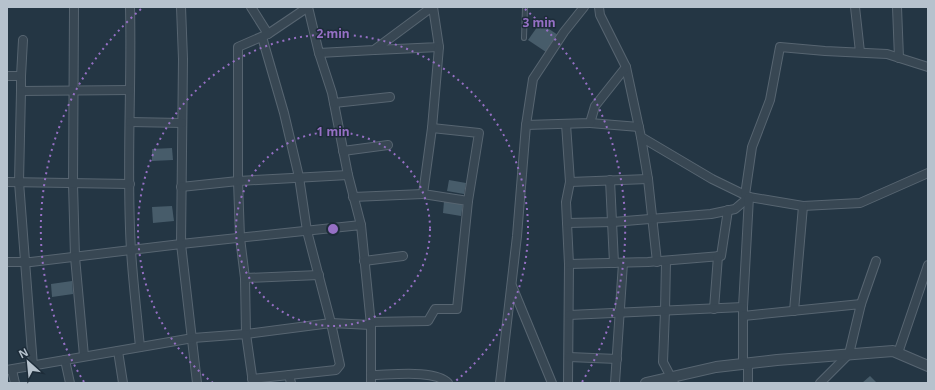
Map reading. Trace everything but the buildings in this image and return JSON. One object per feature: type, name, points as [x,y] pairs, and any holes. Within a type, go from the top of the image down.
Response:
[{"type":"street","points":[[74,7],[73,184],[75,257],[84,356]]},
{"type":"street","points":[[130,7],[131,250],[140,347]]},
{"type":"street","points":[[181,7],[183,59],[181,244],[197,383]]},
{"type":"street","points":[[251,7],[265,35],[299,177],[308,231],[340,365],[336,370],[290,379],[253,381],[246,334],[244,278],[240,238],[238,181],[238,47],[265,35],[308,7],[319,53],[334,103],[348,175],[360,225],[371,324],[371,379],[423,374],[444,379],[448,383]]},
{"type":"street","points":[[374,50],[432,7],[439,47],[432,128],[423,194]]},
{"type":"street","points":[[500,383],[526,125],[533,79],[564,32],[584,7]]},
{"type":"street","points":[[599,7],[600,14],[626,67],[641,137],[648,179],[657,262]]},
{"type":"street","points":[[855,7],[860,52]]},
{"type":"street","points":[[897,7],[899,58]]},
{"type":"street","points":[[23,40],[19,182],[33,366]]},
{"type":"street","points":[[319,53],[439,47]]},
{"type":"street","points":[[748,383],[743,316],[747,196],[752,147],[770,100],[780,47],[887,54],[928,67]]},
{"type":"street","points":[[590,123],[595,106],[626,67]]},
{"type":"street","points":[[7,76],[21,76]]},
{"type":"street","points":[[21,91],[130,90]]},
{"type":"street","points":[[334,103],[390,97]]},
{"type":"street","points":[[130,122],[182,122]]},
{"type":"street","points":[[526,125],[590,123],[639,127]]},
{"type":"street","points":[[566,124],[570,182],[566,202],[569,264],[568,383]]},
{"type":"street","points":[[15,383],[9,370],[84,356],[193,338],[246,334],[331,323],[371,324],[428,321],[435,309],[457,308],[468,202],[479,134],[432,128]]},
{"type":"street","points":[[641,137],[712,179],[747,196],[803,206],[860,203],[928,173]]},
{"type":"street","points":[[343,151],[388,145]]},
{"type":"street","points":[[182,187],[238,181],[348,175]]},
{"type":"street","points":[[570,182],[648,179]]},
{"type":"street","points":[[610,180],[614,263]]},
{"type":"street","points":[[7,182],[130,184]]},
{"type":"street","points":[[354,197],[423,194],[468,202]]},
{"type":"street","points":[[567,223],[613,222],[711,214],[735,209],[747,196]]},
{"type":"street","points":[[794,311],[803,206]]},
{"type":"street","points":[[569,264],[657,262],[721,256],[728,210]]},
{"type":"street","points":[[7,262],[26,262],[75,257],[360,225]]},
{"type":"street","points":[[364,261],[403,256]]},
{"type":"street","points":[[714,309],[718,256]]},
{"type":"street","points":[[666,261],[663,362],[673,380]]},
{"type":"street","points":[[820,383],[849,354],[861,304],[876,261]]},
{"type":"street","points":[[615,383],[623,263]]},
{"type":"street","points":[[898,353],[928,265]]},
{"type":"street","points":[[244,278],[319,275]]},
{"type":"street","points":[[511,285],[552,383]]},
{"type":"street","points":[[743,316],[861,304]]},
{"type":"street","points":[[569,315],[743,307]]},
{"type":"street","points":[[118,351],[123,383]]},
{"type":"street","points":[[646,383],[673,380],[716,368],[746,364],[893,351],[928,366]]},
{"type":"street","points":[[569,357],[617,359]]},
{"type":"street","points":[[65,360],[70,383]]},
{"type":"lane","points":[[524,38],[525,7]]}]
